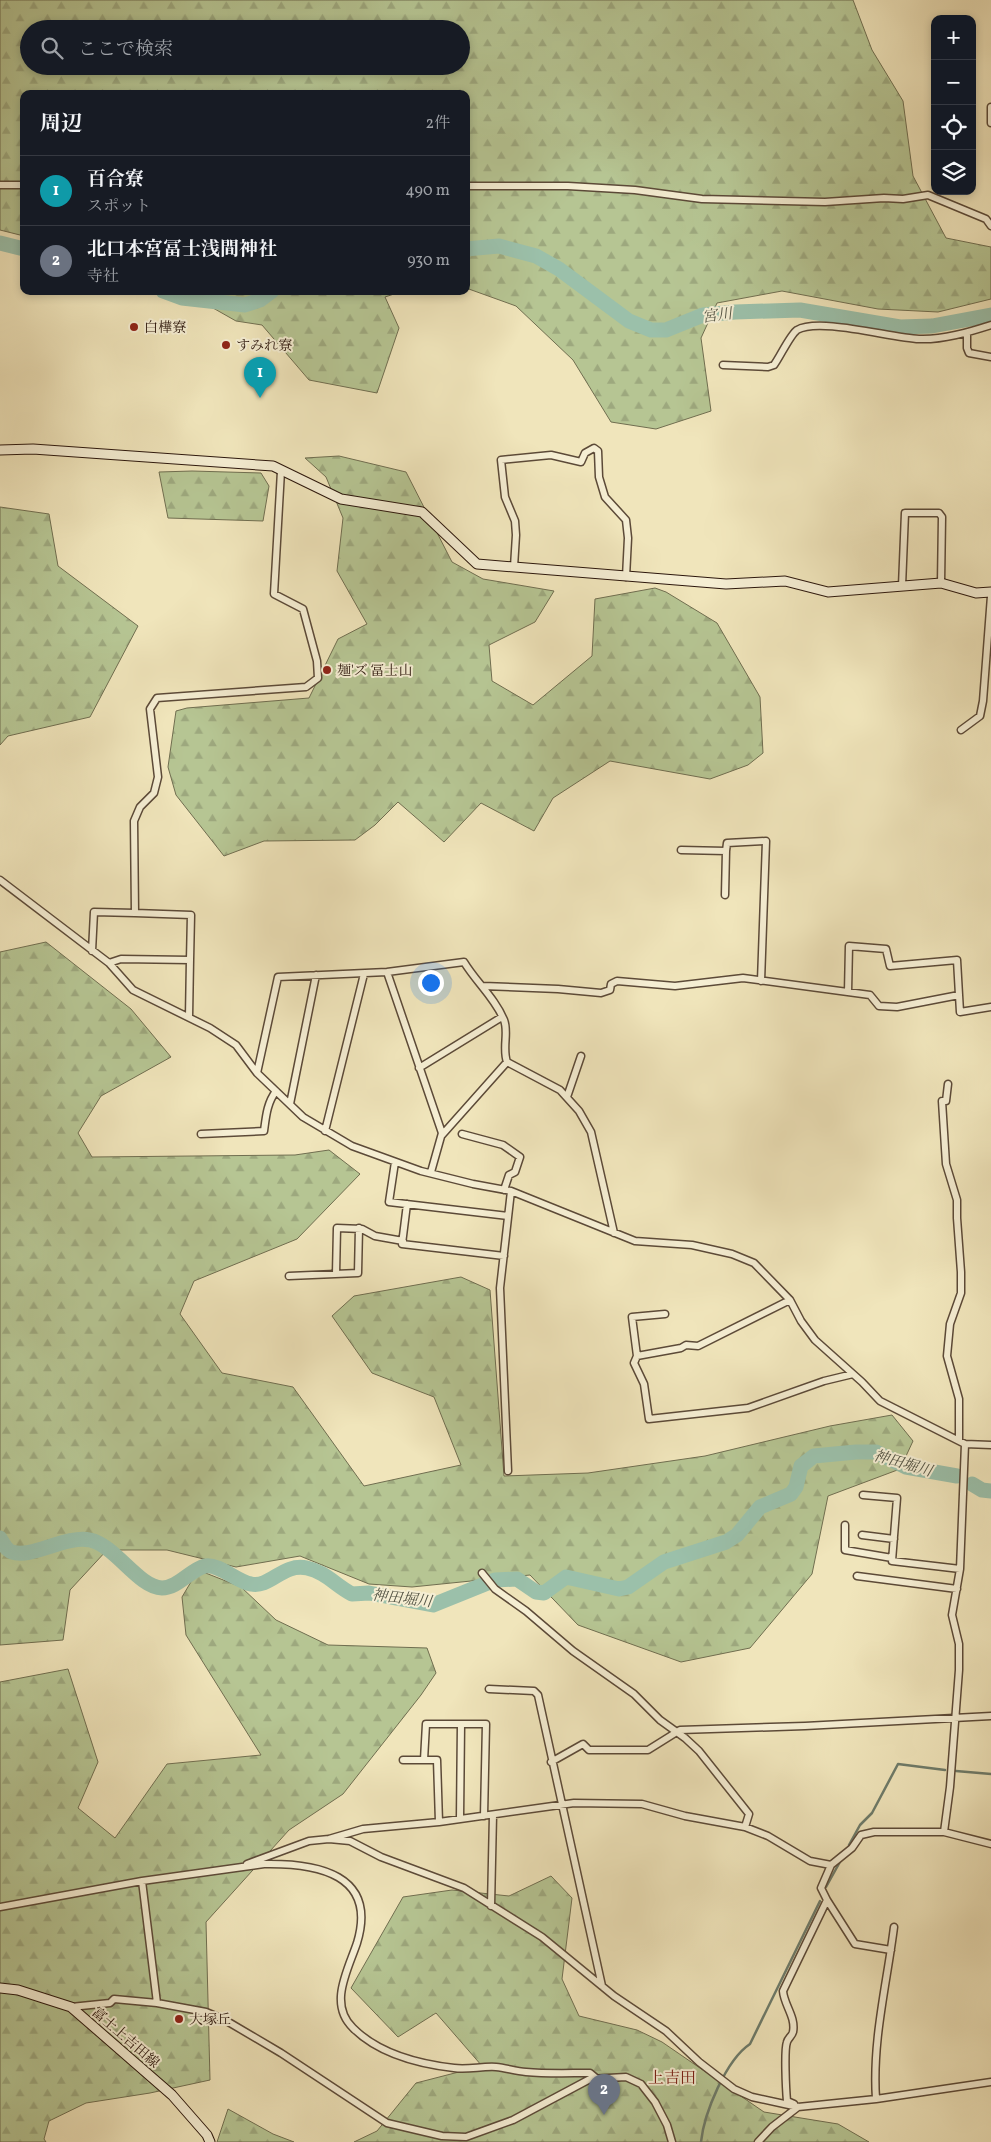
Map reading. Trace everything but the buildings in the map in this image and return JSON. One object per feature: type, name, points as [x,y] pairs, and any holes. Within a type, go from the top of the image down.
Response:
[{"type":"street","points":[[991,107],[991,123]]},
{"type":"street","points":[[0,185],[20,185]]},
{"type":"street","points":[[470,186],[568,186],[634,190],[702,199],[825,202],[884,198],[903,199],[928,195],[986,219],[991,226]]},
{"type":"street","points":[[723,365],[768,367],[774,365],[796,331],[808,326],[844,327],[902,338],[922,339],[967,333],[991,324]]},
{"type":"street","points":[[967,333],[967,348],[969,352],[991,357]]},
{"type":"street","points":[[514,567],[516,535],[514,521],[505,497],[501,460],[551,455],[581,462],[585,453],[594,448],[598,451],[600,477],[605,497],[626,520],[626,577]]},
{"type":"street","points":[[0,450],[33,449],[273,466],[341,499],[422,512],[477,564],[726,584],[785,581],[828,592],[941,583],[976,593],[991,592]]},
{"type":"street","points":[[135,913],[134,821],[140,807],[154,793],[158,777],[150,709],[158,698],[306,687],[318,678],[318,661],[302,609],[274,594],[281,471]]},
{"type":"street","points":[[902,586],[905,513],[939,513],[942,517],[941,583]]},
{"type":"street","points":[[961,730],[980,716],[991,596]]},
{"type":"street","points":[[725,895],[727,843],[766,841],[760,981]]},
{"type":"street","points":[[681,850],[726,851]]},
{"type":"street","points":[[0,880],[109,963],[133,990],[210,1028],[236,1046],[257,1073],[303,1117],[325,1131],[352,1146],[395,1162],[473,1184],[508,1191],[635,1241],[692,1245],[732,1254],[754,1263],[790,1300],[814,1340],[853,1374],[880,1401],[962,1442],[991,1446]]},
{"type":"street","points":[[92,951],[94,912],[191,915],[189,1017]]},
{"type":"street","points":[[848,992],[849,946],[886,948],[890,966],[957,960],[960,1012],[991,1007]]},
{"type":"street","points":[[109,963],[120,959],[190,960]]},
{"type":"street","points":[[257,1073],[278,977],[364,974],[464,962],[473,976],[483,986],[505,1021],[504,1054],[507,1062],[560,1090],[579,1110],[591,1132],[614,1233]]},
{"type":"street","points":[[387,972],[442,1135]]},
{"type":"street","points":[[325,1131],[364,974]]},
{"type":"street","points":[[290,1104],[316,975]]},
{"type":"street","points":[[483,986],[601,993],[610,990],[611,984],[617,981],[675,986],[743,978],[870,995],[879,1006],[897,1007],[959,995]]},
{"type":"street","points":[[419,1068],[502,1017]]},
{"type":"street","points":[[567,1097],[580,1056]]},
{"type":"street","points":[[431,1172],[442,1135],[507,1062]]},
{"type":"street","points":[[944,1832],[950,1787],[959,1670],[959,1644],[952,1615],[960,1569],[962,1442],[959,1399],[947,1356],[950,1324],[961,1292],[957,1218],[958,1200],[949,1176],[944,1150],[942,1101],[946,1101],[948,1098],[948,1084]]},
{"type":"street","points":[[201,1134],[264,1131],[266,1112],[271,1097],[276,1091]]},
{"type":"street","points":[[462,1134],[503,1145],[520,1157],[515,1172],[509,1175],[508,1216],[500,1288],[508,1471]]},
{"type":"street","points":[[395,1162],[389,1202],[508,1216]]},
{"type":"street","points":[[407,1204],[402,1244],[504,1256]]},
{"type":"street","points":[[336,1274],[337,1228],[359,1228],[375,1236],[403,1241]]},
{"type":"street","points":[[289,1276],[358,1273],[359,1228]]},
{"type":"street","points":[[637,1356],[681,1348],[686,1345],[698,1346],[790,1300]]},
{"type":"street","points":[[665,1314],[632,1317],[637,1356],[634,1363],[644,1384],[649,1419],[748,1408],[853,1374]]},
{"type":"street","points":[[863,1494],[898,1498],[892,1558]]},
{"type":"street","points":[[845,1525],[845,1550],[892,1558],[892,1560],[960,1569]]},
{"type":"street","points":[[862,1535],[894,1539]]},
{"type":"street","points":[[482,1573],[495,1589],[526,1611],[573,1650],[634,1694],[699,1751],[749,1814],[745,1827]]},
{"type":"street","points":[[857,1576],[957,1588]]},
{"type":"street","points":[[489,1689],[534,1691],[538,1695],[551,1762],[562,1803],[602,1986]]},
{"type":"street","points":[[551,1762],[582,1744],[589,1750],[648,1750],[680,1730],[806,1726],[991,1716]]},
{"type":"street","points":[[424,1760],[426,1724],[486,1724],[484,1816]]},
{"type":"street","points":[[460,1818],[461,1724]]},
{"type":"street","points":[[403,1760],[437,1760],[439,1822]]},
{"type":"street","points":[[232,1869],[309,1841],[328,1839],[363,1829],[494,1815],[562,1803],[642,1804],[685,1816],[745,1827],[768,1836],[810,1861],[831,1865]]},
{"type":"street","points":[[492,1906],[494,1815]]},
{"type":"street","points":[[891,1950],[855,1944],[821,1888],[831,1865],[852,1848],[861,1835],[874,1832],[944,1832],[991,1844]]},
{"type":"street","points":[[328,1839],[350,1841],[381,1857],[464,1888],[542,1937],[602,1986],[666,2031],[727,2084],[752,2097],[798,2106],[876,2099],[991,2082]]},
{"type":"street","points":[[0,1907],[142,1881],[282,1864],[335,1874],[348,1883],[358,1898],[360,1924],[357,1943],[344,1975],[341,1991],[343,2012],[353,2028],[383,2049],[401,2057],[454,2068],[494,2067],[526,2072],[590,2073],[596,2078]]},
{"type":"street","points":[[142,1881],[157,2003]]},
{"type":"street","points":[[798,2106],[787,2101],[786,2042],[793,2033],[792,2017],[783,1998],[783,1991],[827,1900]]},
{"type":"street","points":[[876,2099],[877,2046],[894,1927]]},
{"type":"street","name":"富士上吉田線","points":[[0,1988],[18,1990],[71,2007],[172,2095],[207,2135],[210,2142]]},
{"type":"street","points":[[71,2007],[110,2003],[114,1999],[157,2003],[206,2012],[225,2020],[281,2053],[387,2123],[442,2136],[466,2137],[492,2129],[596,2078],[626,2077],[641,2084],[655,2102],[672,2142]]},
{"type":"street","points":[[758,2142],[772,2127],[798,2106]]},
{"type":"green space","points":[[0,0],[853,0],[872,50],[903,101],[913,176],[946,238],[991,247],[991,299],[938,312],[878,309],[782,291],[717,303],[701,338],[711,411],[656,429],[611,422],[573,360],[516,306],[470,289],[470,90],[20,90],[20,235],[0,230]]},
{"type":"green space","points":[[190,295],[391,295],[385,297],[399,328],[377,393],[309,380],[262,325],[236,321]]},
{"type":"green space","points":[[339,456],[406,472],[452,562],[483,579],[554,591],[535,622],[489,645],[492,681],[533,705],[592,656],[595,599],[655,588],[666,592],[717,623],[760,697],[763,753],[748,765],[710,779],[610,761],[553,798],[534,831],[481,803],[444,842],[398,802],[375,825],[355,840],[264,841],[224,856],[176,795],[168,767],[176,711],[187,708],[309,698],[338,639],[367,624],[337,571],[343,518],[326,477],[305,458]]},
{"type":"green space","points":[[159,472],[261,473],[269,486],[263,521],[168,518]]},
{"type":"green space","points":[[0,507],[49,514],[58,566],[138,626],[90,717],[8,736],[0,745]]},
{"type":"green space","points":[[46,942],[131,1009],[171,1057],[101,1096],[78,1133],[92,1157],[295,1155],[329,1150],[360,1174],[297,1239],[194,1281],[180,1314],[222,1373],[293,1387],[364,1486],[461,1465],[434,1397],[372,1373],[332,1316],[354,1296],[461,1277],[490,1290],[504,1476],[588,1473],[705,1456],[830,1426],[892,1415],[913,1441],[900,1469],[828,1496],[812,1574],[750,1648],[681,1662],[578,1625],[530,1575],[412,1587],[369,1584],[300,1556],[236,1567],[167,1550],[107,1550],[70,1590],[63,1640],[0,1645],[0,952]]},
{"type":"green space","points":[[198,1570],[241,1587],[276,1620],[328,1645],[427,1648],[436,1673],[421,1695],[343,1794],[289,1830],[206,1922],[210,2080],[150,2093],[86,2103],[49,2121],[44,2139],[46,2142],[0,2142],[0,1682],[68,1669],[98,1762],[78,1808],[115,1838],[167,1764],[261,1755],[186,1635],[182,1597]]},
{"type":"green space","points":[[551,1876],[572,1898],[562,1979],[579,2016],[637,2030],[662,2042],[764,2112],[838,2124],[869,2142],[354,2142],[377,2131],[416,2083],[482,2066],[436,2013],[398,2037],[351,1988],[403,1897],[452,1890],[509,1896]]},
{"type":"green space","points":[[228,2109],[273,2134],[294,2142],[217,2142]]},
{"type":"waterway","name":"宮川","points":[[0,243],[20,248]]},
{"type":"waterway","name":"宮川","points":[[470,249],[499,246],[536,256],[559,269],[629,321],[651,330],[666,330],[703,315],[735,312],[800,310],[900,327],[932,326],[991,315]]},
{"type":"waterway","name":"宮川","points":[[174,295],[182,298],[245,305],[260,300],[267,295]]},
{"type":"waterway","name":"神田堀川","points":[[0,1538],[8,1550],[20,1553],[39,1550],[70,1541],[90,1540],[108,1549],[144,1581],[162,1588],[179,1582],[194,1571],[205,1566],[216,1567],[251,1584],[265,1582],[298,1567],[314,1570],[352,1594],[369,1593],[433,1605],[495,1580],[517,1579],[536,1592],[544,1593],[566,1577],[619,1589],[628,1587],[664,1562],[726,1542],[737,1535],[760,1507],[791,1494],[796,1487],[801,1466],[814,1456],[876,1452],[906,1467],[957,1476]]},
{"type":"waterway","name":"神田堀川","points":[[972,1484],[982,1490],[991,1491]]},
{"type":"waterway","points":[[849,1845],[860,1825],[872,1813],[898,1764],[945,1770]]},
{"type":"waterway","points":[[956,1771],[991,1774]]},
{"type":"waterway","points":[[826,1887],[841,1860]]},
{"type":"waterway","points":[[701,2142],[711,2102],[733,2062],[750,2044],[820,1901]]},
{"type":"place","name":"白樺寮","points":[[134,327]]},
{"type":"place","name":"すみれ寮","points":[[226,345]]},
{"type":"place","name":"百合寮","points":[[260,398]]},
{"type":"place","name":"麺'ズ 冨士山","points":[[327,670]]},
{"type":"place","name":"大塚丘","points":[[179,2019]]},
{"type":"place","name":"北口本宮冨士浅間神社","points":[[604,2115]]},
{"type":"district","name":"上吉田","points":[[672,2077]]}]
